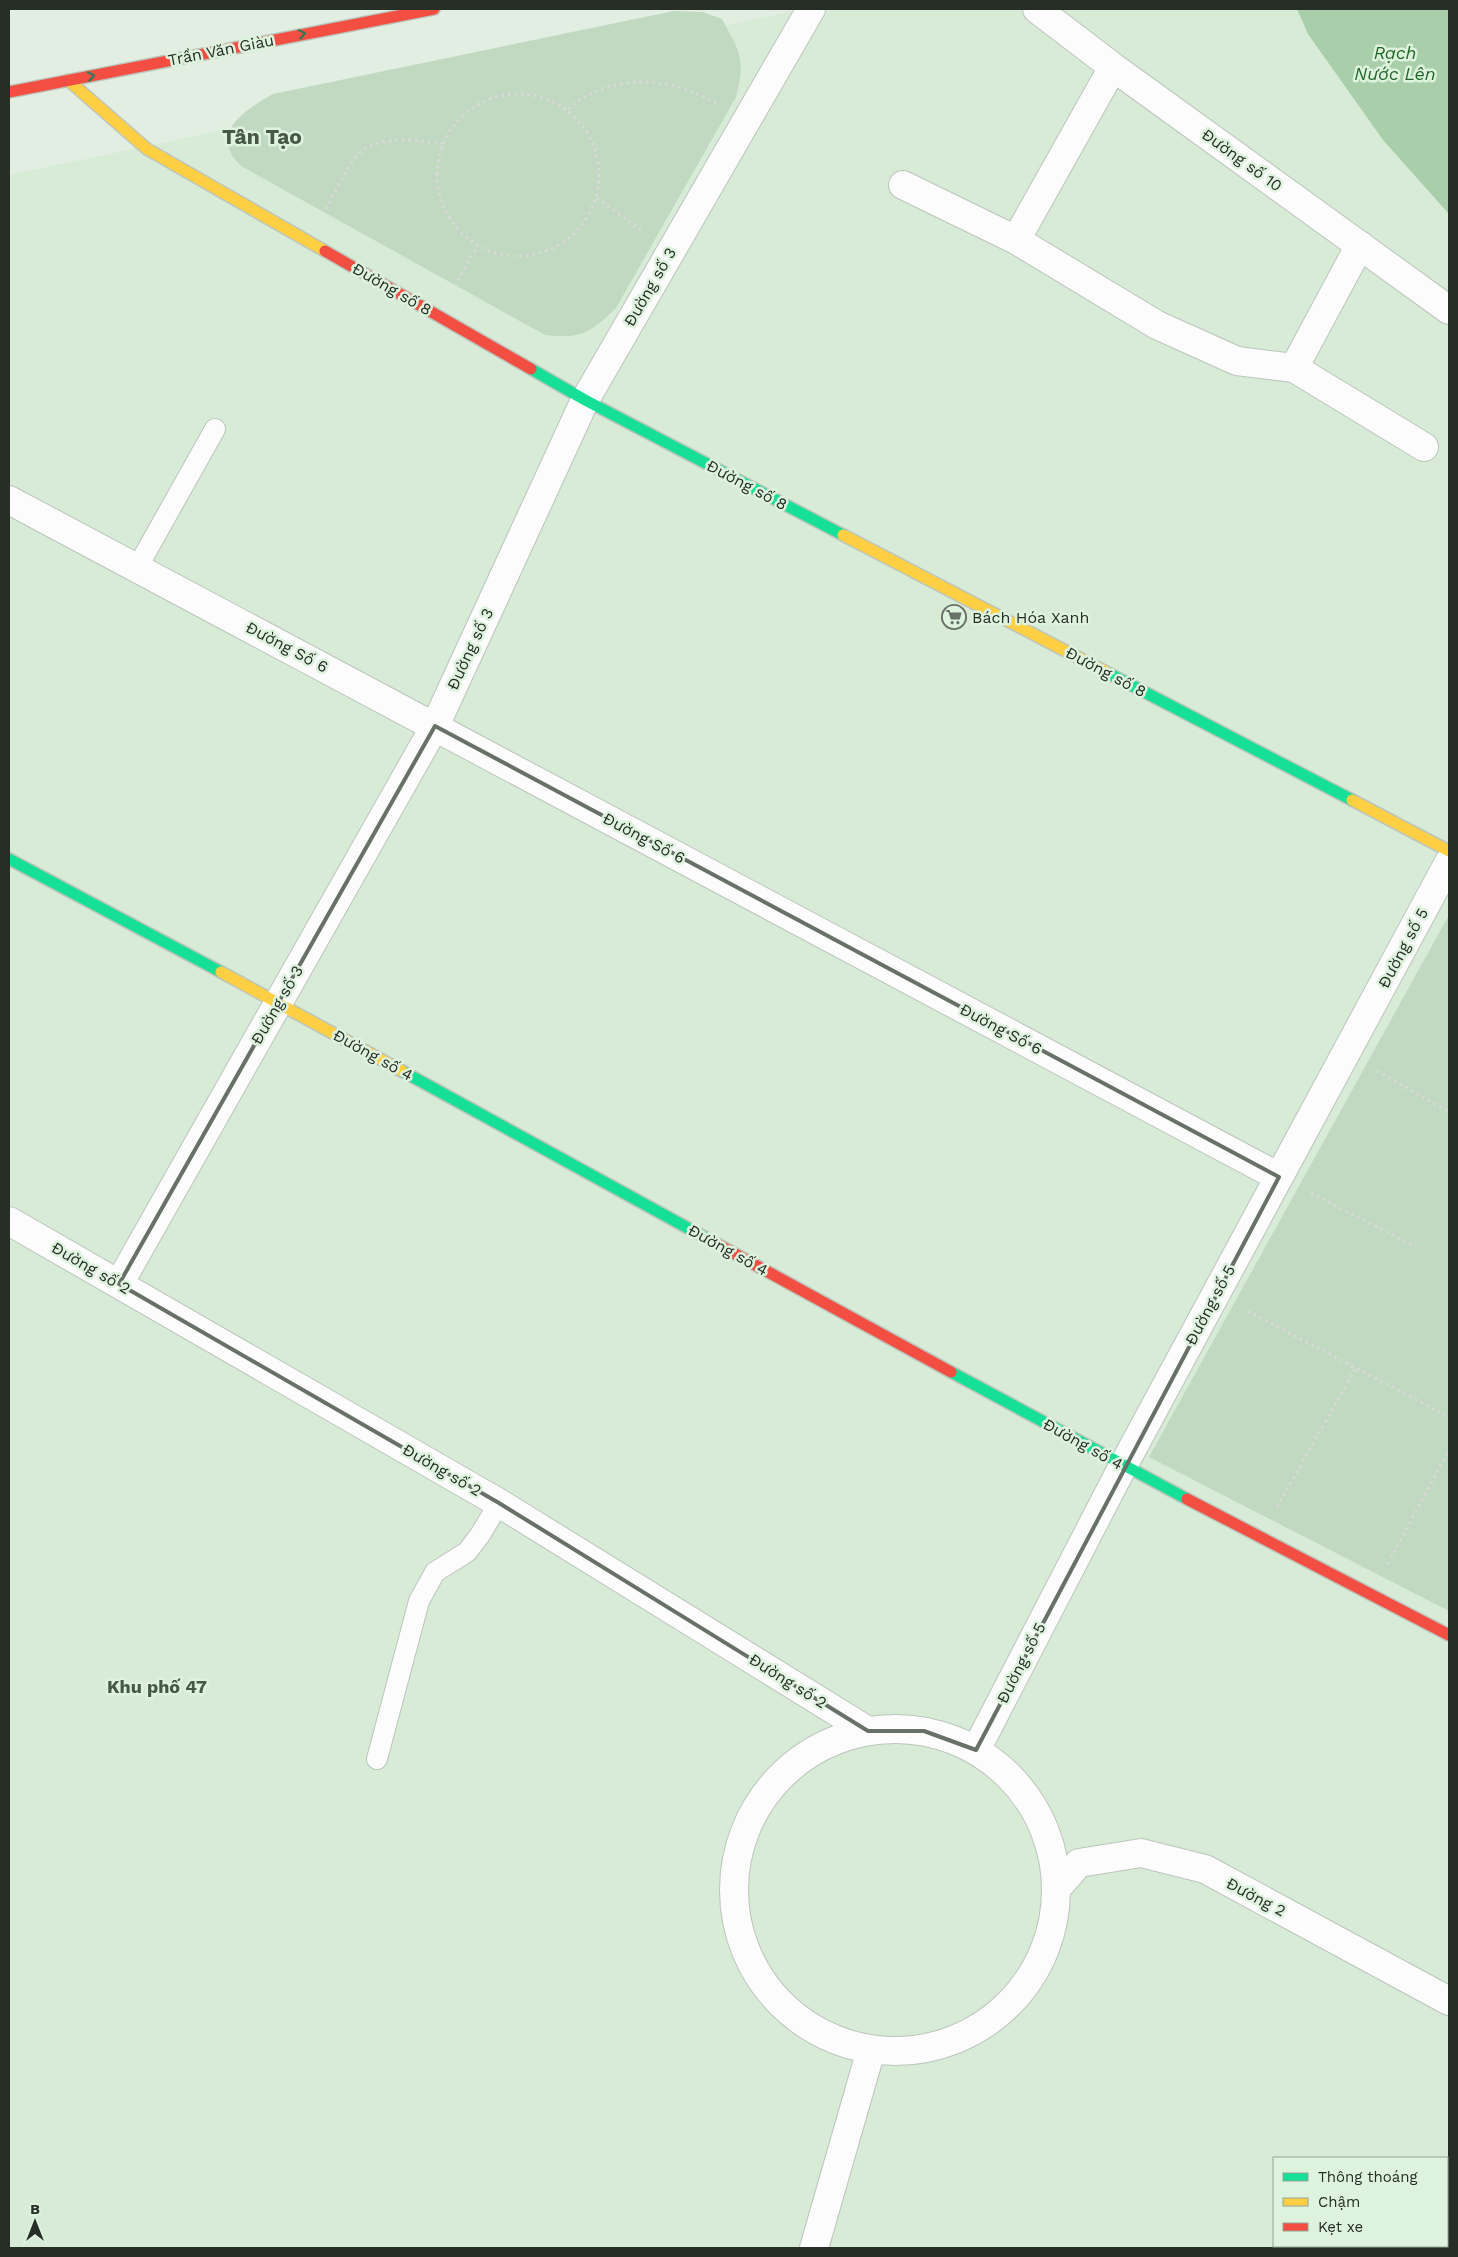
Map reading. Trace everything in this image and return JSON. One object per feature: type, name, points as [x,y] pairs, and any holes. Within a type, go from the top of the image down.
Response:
[{"type":"street","name":"Trần Văn Giàu","points":[[9,92],[434,9]]},
{"type":"street","name":"Đường số 3","points":[[119,1284],[435,726],[585,400],[811,9]]},
{"type":"street","name":"Đường số 10","points":[[1036,9],[1449,310]]},
{"type":"street","points":[[1016,240],[1114,67]]},
{"type":"street","name":"Đường số 8","points":[[68,80],[147,149],[585,400],[1449,851]]},
{"type":"street","points":[[903,184],[1016,240],[1156,325],[1236,361],[1294,368],[1424,447]]},
{"type":"street","points":[[1294,368],[1360,245]]},
{"type":"street","name":"Đường Số 6","points":[[9,500],[1279,1177]]},
{"type":"street","name":"Đường số 4","points":[[9,859],[278,1003],[1123,1466],[1449,1635]]},
{"type":"street","name":"Đường số 5","points":[[976,1750],[1123,1466],[1449,862]]},
{"type":"street","name":"Đường số 2","points":[[9,1221],[499,1503],[868,1731]]},
{"type":"street","points":[[868,1731],[924,1731],[951,1739],[976,1750],[999,1766],[1019,1786],[1048,1833],[1057,1888],[1048,1943],[1044,1951],[1021,1992],[980,2028],[927,2048],[872,2050],[823,2034],[781,2005],[751,1965],[735,1917],[735,1866],[750,1818],[779,1777],[806,1757],[820,1747],[868,1731]]},
{"type":"street","name":"Đường 2","points":[[1057,1888],[1079,1863],[1141,1853],[1205,1869],[1449,2001]]},
{"type":"street","points":[[814,2248],[872,2050]]},
{"type":"lane","points":[[137,568],[214,429]]},
{"type":"lane","points":[[377,1759],[419,1601],[426,1585],[435,1572],[467,1552],[480,1535],[499,1503]]},
{"type":"path","points":[[568,109],[579,100],[597,91],[625,84],[652,81],[677,85],[698,93],[746,121]]},
{"type":"path","points":[[519,93],[545,97],[568,109],[586,128],[597,151],[601,177],[597,198],[583,225],[564,243],[540,254],[515,256],[487,250],[463,235],[446,213],[437,187],[437,158],[448,132],[466,111],[491,97],[519,93]]},
{"type":"path","points":[[308,241],[355,157],[369,148],[386,141],[407,140],[443,144]]},
{"type":"path","points":[[597,198],[670,252]]},
{"type":"path","points":[[438,316],[478,245]]},
{"type":"path","points":[[1346,1054],[1449,1112]]},
{"type":"path","points":[[1279,1177],[1416,1247]]},
{"type":"path","points":[[1216,1295],[1449,1417]]},
{"type":"path","points":[[1260,1538],[1356,1368]]},
{"type":"path","points":[[1371,1595],[1449,1450]]},
{"type":"highlighted area","points":[[435,726],[1279,1177],[976,1750],[924,1731],[868,1731],[499,1503],[119,1284]]},
{"type":"shaded area","points":[[803,9],[1449,9],[1449,2248],[9,2248],[9,175]]},
{"type":"shaded area","points":[[674,11],[703,12],[722,19],[740,56],[741,73],[736,97],[616,308],[592,329],[577,335],[545,335],[241,166],[232,155],[228,143],[229,134],[239,118],[247,110],[273,94]]},
{"type":"shaded area","points":[[1449,915],[1449,1611],[1149,1457]]},
{"type":"water","name":"Rạch Nước Lên","points":[[1297,9],[1449,9],[1449,214],[1383,140],[1308,34]]},
{"type":"traffic: fast","points":[[531,369],[585,400],[843,535]]},
{"type":"traffic: fast","points":[[1106,672],[1352,800]]},
{"type":"traffic: fast","points":[[9,859],[221,972]]},
{"type":"traffic: fast","points":[[402,1071],[717,1244]]},
{"type":"traffic: fast","points":[[951,1372],[1187,1499]]},
{"type":"traffic: slow","points":[[68,80],[147,149],[325,251]]},
{"type":"traffic: slow","points":[[843,535],[1106,672]]},
{"type":"traffic: slow","points":[[1352,800],[1449,851]]},
{"type":"traffic: slow","points":[[221,972],[402,1071]]},
{"type":"traffic: jam","points":[[9,92],[434,9]]},
{"type":"traffic: jam","points":[[325,251],[531,369]]},
{"type":"traffic: jam","points":[[717,1244],[951,1372]]},
{"type":"traffic: jam","points":[[1187,1499],[1449,1635]]},
{"type":"place","name":"Bách Hóa Xanh","points":[[954,617]]},
{"type":"district","name":"Tân Tạo","points":[[262,136]]},
{"type":"district","name":"Khu phố 47","points":[[157,1686]]}]
